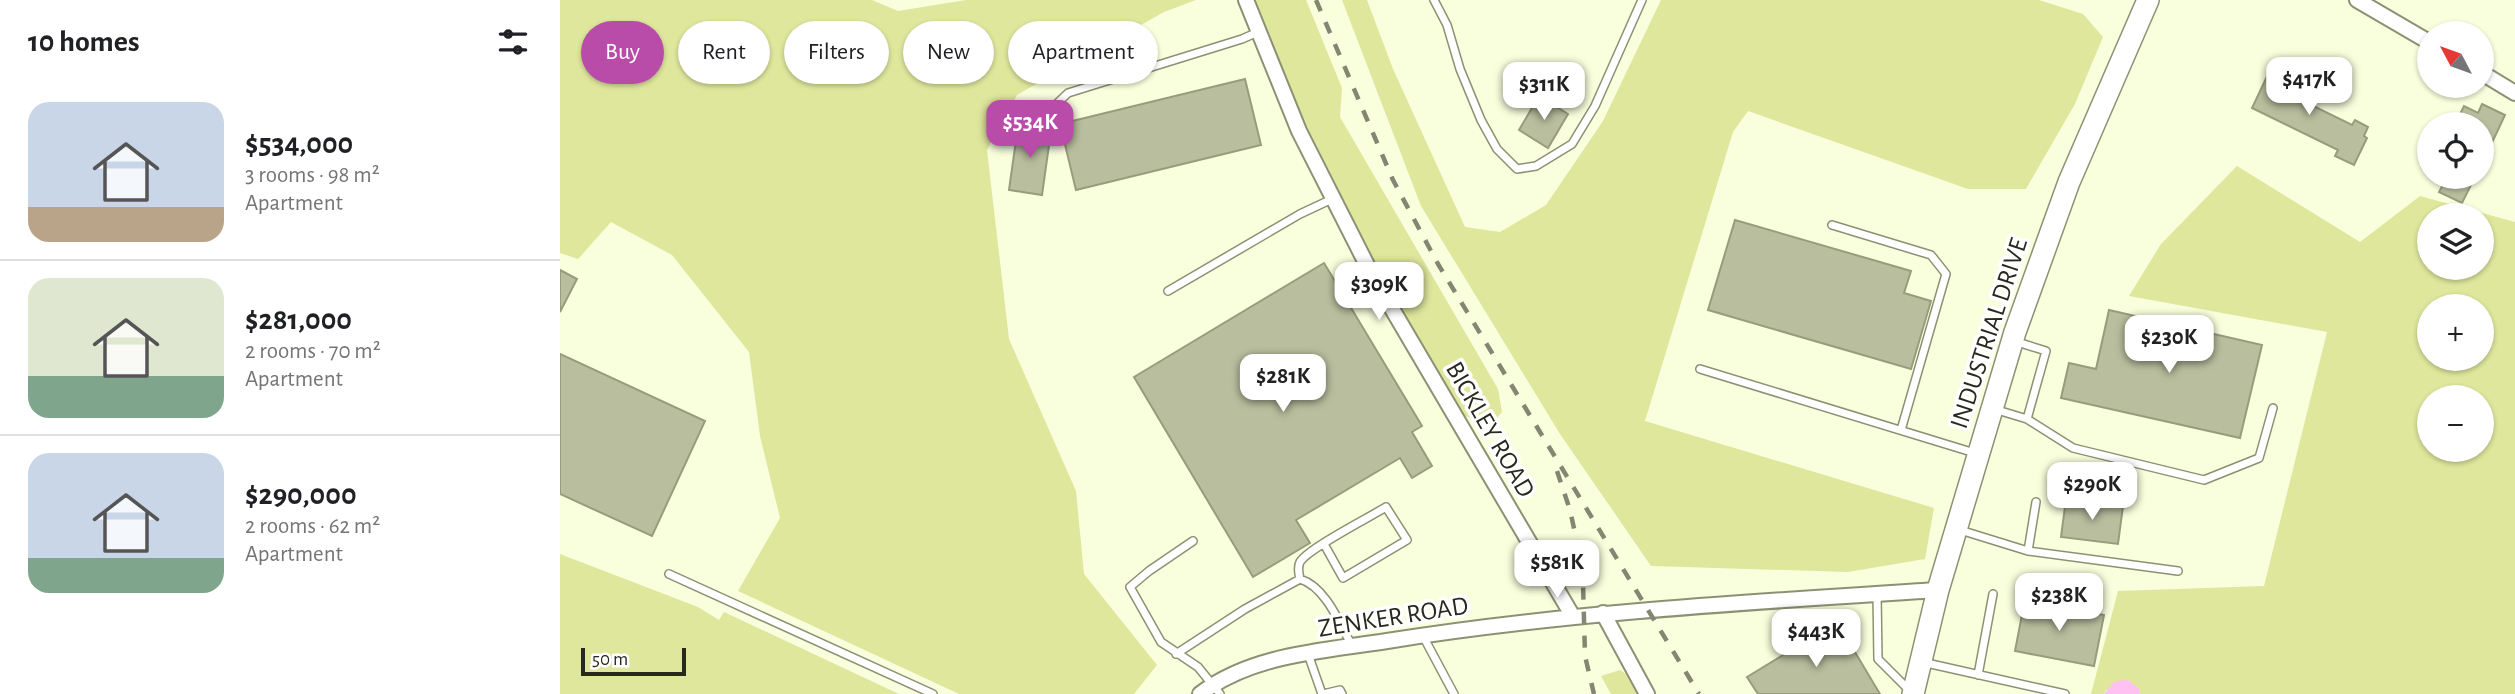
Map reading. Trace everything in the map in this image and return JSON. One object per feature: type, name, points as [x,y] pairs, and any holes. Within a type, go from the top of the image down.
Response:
[{"type":"street","name":"BICKLEY ROAD","points":[[1246,0],[1299,131],[1371,273],[1572,615]]},
{"type":"street","name":"INDUSTRIAL DRIVE","points":[[1913,694],[1938,590],[2012,340],[2064,195],[2148,0]]},
{"type":"street","points":[[2357,0],[2417,35]]},
{"type":"street","points":[[2494,80],[2515,93]]},
{"type":"street","name":"ZENKER ROAD","points":[[1200,694],[1217,689],[1254,667],[1308,654],[1422,635],[1572,615],[1938,590]]},
{"type":"street","points":[[1603,613],[1647,694]]},
{"type":"lane","points":[[1434,0],[1447,25],[1460,69],[1481,120],[1497,149],[1517,169],[1536,166],[1572,144],[1595,106],[1642,0]]},
{"type":"lane","points":[[1046,114],[1068,93],[1242,40],[1258,32]]},
{"type":"lane","points":[[1168,291],[1300,214],[1332,199]]},
{"type":"lane","points":[[1832,225],[1931,255],[1946,274],[1901,430]]},
{"type":"lane","points":[[2012,340],[2046,351],[2027,419]]},
{"type":"lane","points":[[1700,369],[1978,454]]},
{"type":"lane","points":[[1992,408],[2027,419],[2073,449],[2204,480],[2259,458],[2273,408]]},
{"type":"lane","points":[[2028,551],[2036,502]]},
{"type":"lane","points":[[1300,579],[1298,570],[1301,561],[1324,544],[1386,507],[1407,540],[1343,578],[1324,544]]},
{"type":"lane","points":[[1956,528],[2028,551],[2178,571]]},
{"type":"lane","points":[[1193,541],[1130,587],[1161,642],[1198,667],[1217,689]]},
{"type":"lane","points":[[669,574],[933,694]]},
{"type":"lane","points":[[1176,654],[1300,579],[1309,582],[1326,600],[1352,646]]},
{"type":"lane","points":[[1877,594],[1878,659],[1913,694]]},
{"type":"lane","points":[[1978,675],[1993,594]]},
{"type":"lane","points":[[1422,635],[1454,694]]},
{"type":"lane","points":[[1308,654],[1322,694],[1340,690],[1342,694]]},
{"type":"lane","points":[[1921,662],[2065,694]]},
{"type":"green space","points":[[560,0],[872,0],[898,11],[966,0],[1196,0],[1148,21],[1008,21],[1008,84],[1036,84],[1017,95],[987,150],[1009,339],[1076,491],[1084,574],[1157,665],[1134,694],[959,694],[738,591],[780,518],[760,436],[749,352],[672,255],[611,222],[578,259],[560,253]]},
{"type":"green space","points":[[1246,0],[1306,0],[1342,88],[1340,117],[1498,389],[1502,412],[1491,425],[1453,412],[1371,273]]},
{"type":"green space","points":[[1342,0],[1367,0],[1393,69],[1465,227],[1500,232],[1546,205],[1603,121],[1661,0],[2039,0],[2083,14],[2103,37],[2075,104],[2026,189],[1968,189],[1748,111],[1733,132],[1645,421],[1934,508],[1925,559],[1848,572],[1651,566],[1560,434],[1421,206]]},
{"type":"green space","points":[[2237,166],[2360,242],[2420,196],[2446,203],[2417,203],[2417,280],[2494,280],[2494,216],[2515,222],[2515,694],[2140,694],[2139,689],[2106,690],[2104,694],[2091,694],[2118,591],[2264,586],[2327,332],[2129,296],[2161,244]]},
{"type":"green space","points":[[560,554],[698,607],[719,620],[724,612],[899,694],[560,694]]},
{"type":"green space","points":[[1620,670],[1656,694],[1611,694],[1601,676]]},
{"type":"shaded area","points":[[2128,680],[2139,689],[2140,694],[2104,694],[2115,681]]},
{"type":"building","points":[[2270,70],[2307,88],[2301,100],[2352,125],[2355,120],[2368,127],[2364,136],[2367,138],[2354,165],[2335,156],[2338,150],[2252,108]]},
{"type":"building","points":[[1245,79],[1261,145],[1076,190],[1060,124]]},
{"type":"building","points":[[1539,96],[1568,114],[1548,148],[1519,130]]},
{"type":"building","points":[[2482,104],[2505,115],[2494,138],[2494,112],[2478,112]]},
{"type":"building","points":[[2464,106],[2476,112],[2461,112]]},
{"type":"building","points":[[1018,126],[1051,131],[1042,195],[1009,190]]},
{"type":"building","points":[[2441,189],[2469,189],[2462,203],[2439,192]]},
{"type":"building","points":[[1735,220],[1911,271],[1904,293],[1931,301],[1911,369],[1708,310]]},
{"type":"building","points":[[1324,263],[1422,426],[1412,432],[1432,466],[1412,478],[1400,458],[1296,520],[1310,543],[1253,577],[1134,377]]},
{"type":"building","points":[[560,270],[577,279],[560,312]]},
{"type":"building","points":[[2109,310],[2262,345],[2240,438],[2061,398],[2069,363],[2096,369]]},
{"type":"building","points":[[560,354],[705,421],[652,536],[560,494]]},
{"type":"building","points":[[2066,499],[2123,506],[2118,544],[2061,537]]},
{"type":"building","points":[[2025,599],[2104,615],[2094,666],[2015,651]]},
{"type":"building","points":[[1837,622],[1880,694],[1758,694],[1747,677]]},
{"type":"railway","points":[[1316,0],[1393,180],[1438,264],[1699,694]]},
{"type":"railway","points":[[1557,471],[1570,510],[1579,551],[1583,583],[1585,656],[1594,694]]}]
